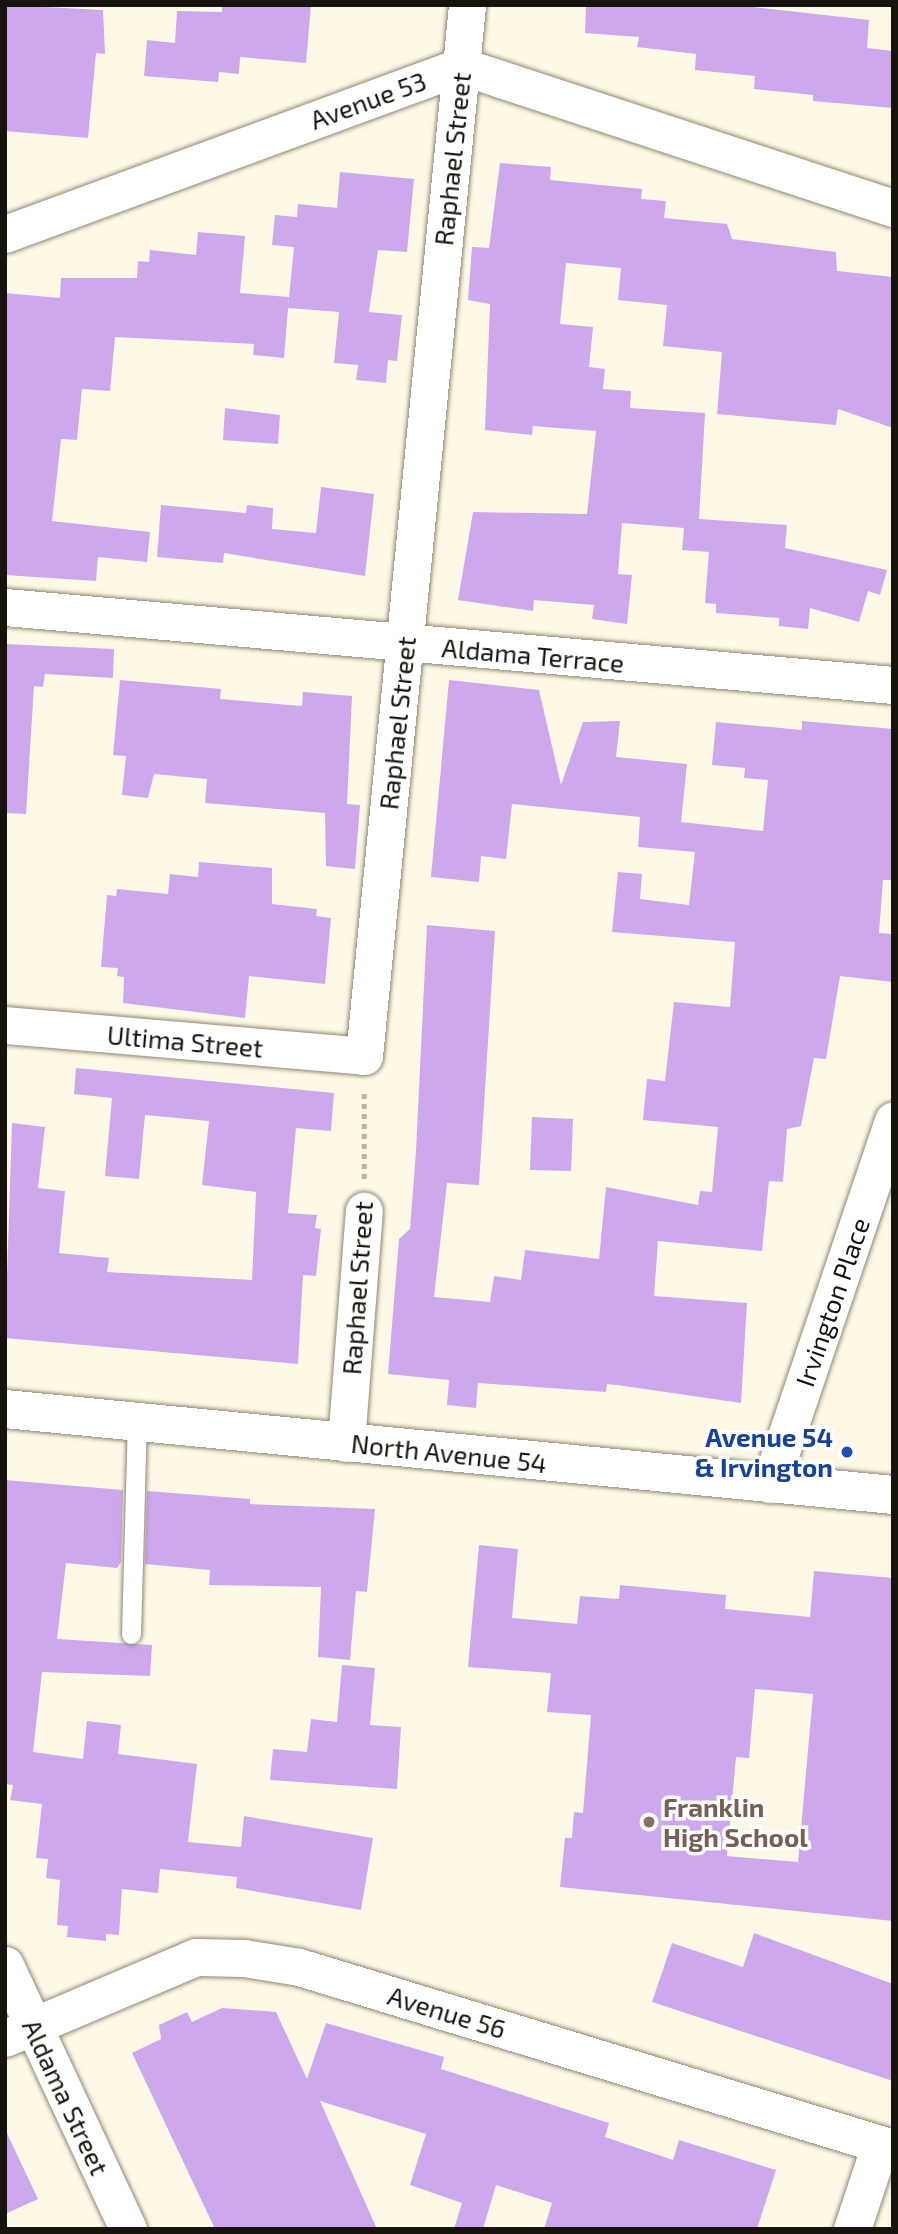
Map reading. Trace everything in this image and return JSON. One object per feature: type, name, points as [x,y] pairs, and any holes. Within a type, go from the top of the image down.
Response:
[{"type":"street","name":"Raphael Street","points":[[364,1056],[467,5]]},
{"type":"street","name":"Avenue 53","points":[[5,234],[461,66],[893,208]]},
{"type":"street","name":"Aldama Terrace","points":[[5,607],[405,645],[893,685]]},
{"type":"street","name":"Ultima Street","points":[[5,1025],[364,1056]]},
{"type":"street","name":"Irvington Place","points":[[770,1484],[893,1120]]},
{"type":"street","name":"Raphael Street","points":[[346,1443],[364,1212]]},
{"type":"street","name":"North Avenue 54","points":[[5,1409],[893,1495]]},
{"type":"street","name":"Avenue 56","points":[[19,2031],[197,1957],[244,1958],[299,1968],[886,2146]]},
{"type":"street","name":"Aldama Street","points":[[5,1965],[19,2031],[128,2229]]},
{"type":"street","points":[[852,2229],[886,2146]]},
{"type":"lane","points":[[131,1634],[137,1422]]},
{"type":"path","name":"Raphael Street","points":[[364,1056],[364,1212]]},
{"type":"building","points":[[5,5],[103,10],[105,54],[96,53],[88,138],[5,131]]},
{"type":"building","points":[[222,5],[311,5],[306,63],[240,57],[239,74],[219,72],[218,82],[144,76],[147,40],[175,43],[177,11],[222,12]]},
{"type":"building","points":[[586,5],[735,5],[869,20],[867,48],[893,51],[893,108],[813,101],[813,95],[754,89],[755,76],[695,70],[696,54],[637,47],[639,37],[585,33]]},
{"type":"building","points":[[500,163],[551,167],[550,180],[642,189],[641,199],[666,201],[664,218],[727,224],[732,239],[836,252],[837,271],[893,277],[893,428],[838,409],[836,425],[717,414],[722,352],[663,346],[667,305],[618,300],[621,268],[566,263],[560,324],[593,327],[589,367],[605,369],[603,389],[631,391],[630,408],[705,413],[699,519],[787,525],[785,548],[887,570],[880,595],[868,591],[859,622],[810,608],[808,629],[779,626],[779,618],[716,613],[716,604],[705,603],[709,552],[682,550],[684,528],[622,523],[618,574],[632,575],[627,624],[592,619],[594,605],[534,600],[533,611],[458,600],[473,512],[587,514],[596,431],[533,426],[532,435],[485,430],[490,304],[468,300],[472,247],[489,248]]},
{"type":"building","points":[[340,172],[414,179],[407,252],[378,250],[369,312],[402,315],[397,361],[388,360],[386,383],[356,380],[358,365],[334,363],[339,312],[288,308],[294,247],[272,245],[275,215],[297,217],[298,204],[337,208]]},
{"type":"building","points":[[198,232],[245,236],[240,293],[289,297],[284,358],[253,355],[254,344],[115,337],[110,391],[82,389],[77,440],[61,439],[52,521],[150,532],[147,562],[98,557],[96,581],[5,575],[5,293],[60,298],[61,278],[137,278],[138,261],[149,262],[150,250],[196,255]]},
{"type":"building","points":[[225,408],[280,415],[278,444],[223,440]]},
{"type":"building","points":[[321,487],[374,494],[365,576],[224,553],[223,563],[157,557],[161,505],[246,513],[247,505],[273,508],[272,529],[316,533]]},
{"type":"building","points":[[5,644],[114,649],[113,678],[45,674],[43,687],[34,686],[26,814],[5,813]]},
{"type":"building","points":[[120,680],[221,689],[220,699],[302,706],[303,692],[352,696],[347,804],[360,805],[355,869],[326,866],[325,813],[205,803],[207,779],[154,774],[148,798],[122,795],[126,756],[113,755]]},
{"type":"building","points":[[449,680],[539,690],[561,785],[583,722],[620,721],[616,757],[687,764],[681,822],[763,831],[768,780],[744,778],[745,768],[712,765],[716,722],[802,730],[802,721],[893,729],[893,880],[883,880],[879,933],[893,934],[893,982],[840,976],[826,1059],[814,1058],[801,1126],[787,1129],[783,1182],[769,1181],[762,1251],[658,1241],[654,1296],[747,1303],[741,1403],[607,1384],[606,1392],[478,1383],[476,1408],[447,1405],[449,1380],[388,1374],[399,1239],[410,1229],[427,925],[495,931],[479,1185],[447,1183],[434,1297],[490,1302],[494,1276],[521,1280],[525,1250],[599,1259],[606,1187],[698,1205],[700,1191],[712,1192],[718,1127],[643,1120],[647,1079],[665,1081],[674,1002],[730,1007],[735,942],[612,932],[618,872],[642,874],[640,899],[689,905],[695,852],[638,847],[640,817],[512,804],[506,859],[481,856],[479,882],[431,877]]},
{"type":"building","points":[[199,862],[272,868],[272,904],[317,909],[316,916],[331,918],[325,984],[249,976],[245,1018],[123,1003],[124,977],[117,976],[118,968],[101,967],[107,895],[116,896],[117,889],[168,894],[170,874],[198,877]]},
{"type":"building","points":[[76,1068],[334,1093],[331,1131],[296,1128],[288,1213],[317,1215],[315,1228],[321,1229],[316,1276],[303,1275],[298,1364],[5,1338],[12,1123],[45,1127],[38,1188],[65,1191],[59,1253],[109,1258],[107,1272],[252,1280],[256,1192],[202,1185],[209,1121],[145,1115],[139,1179],[105,1176],[112,1098],[74,1094]]},
{"type":"building","points":[[532,1117],[573,1119],[571,1171],[530,1170]]},
{"type":"building","points":[[5,1480],[123,1490],[121,1562],[117,1568],[66,1563],[57,1639],[152,1645],[150,1676],[42,1672],[33,1752],[83,1759],[87,1721],[121,1725],[118,1754],[197,1764],[188,1842],[241,1847],[244,1816],[373,1838],[361,1910],[236,1888],[237,1877],[160,1869],[158,1893],[122,1889],[119,1935],[106,1934],[106,1941],[67,1937],[68,1926],[57,1925],[60,1880],[46,1878],[48,1859],[36,1858],[42,1804],[10,1800],[13,1785],[5,1784]]},
{"type":"building","points":[[147,1491],[250,1499],[250,1504],[375,1509],[367,1592],[356,1591],[350,1660],[318,1657],[321,1587],[209,1585],[210,1570],[145,1564]]},
{"type":"building","points":[[479,1545],[518,1549],[512,1618],[577,1624],[580,1596],[619,1599],[620,1585],[726,1595],[725,1609],[810,1617],[814,1571],[893,1578],[893,1921],[560,1887],[565,1838],[572,1838],[574,1812],[583,1813],[591,1715],[547,1712],[551,1673],[468,1667]],"holes":[[[755,1689],[813,1694],[798,1862],[727,1856],[736,1757],[749,1758]]]},
{"type":"building","points":[[342,1665],[375,1668],[370,1725],[401,1727],[397,1789],[270,1780],[273,1749],[307,1752],[311,1719],[337,1722]]},
{"type":"building","points":[[754,1933],[893,1984],[893,2081],[652,2002],[672,1943],[743,1967]]},
{"type":"building","points":[[222,2008],[276,2012],[307,2079],[326,2023],[444,2057],[441,2069],[609,2123],[605,2137],[673,2160],[679,2140],[776,2170],[757,2229],[544,2229],[552,2203],[496,2185],[483,2229],[454,2229],[462,2203],[410,2185],[426,2134],[320,2101],[377,2229],[215,2229],[132,2053],[161,2039],[159,2025],[187,2012],[192,2022]]},
{"type":"building","points":[[5,2129],[38,2199],[5,2214]]},
{"type":"place","name":"Avenue 54 & Irvington","points":[[847,1452]]},
{"type":"place","name":"Franklin High School","points":[[649,1822]]}]
